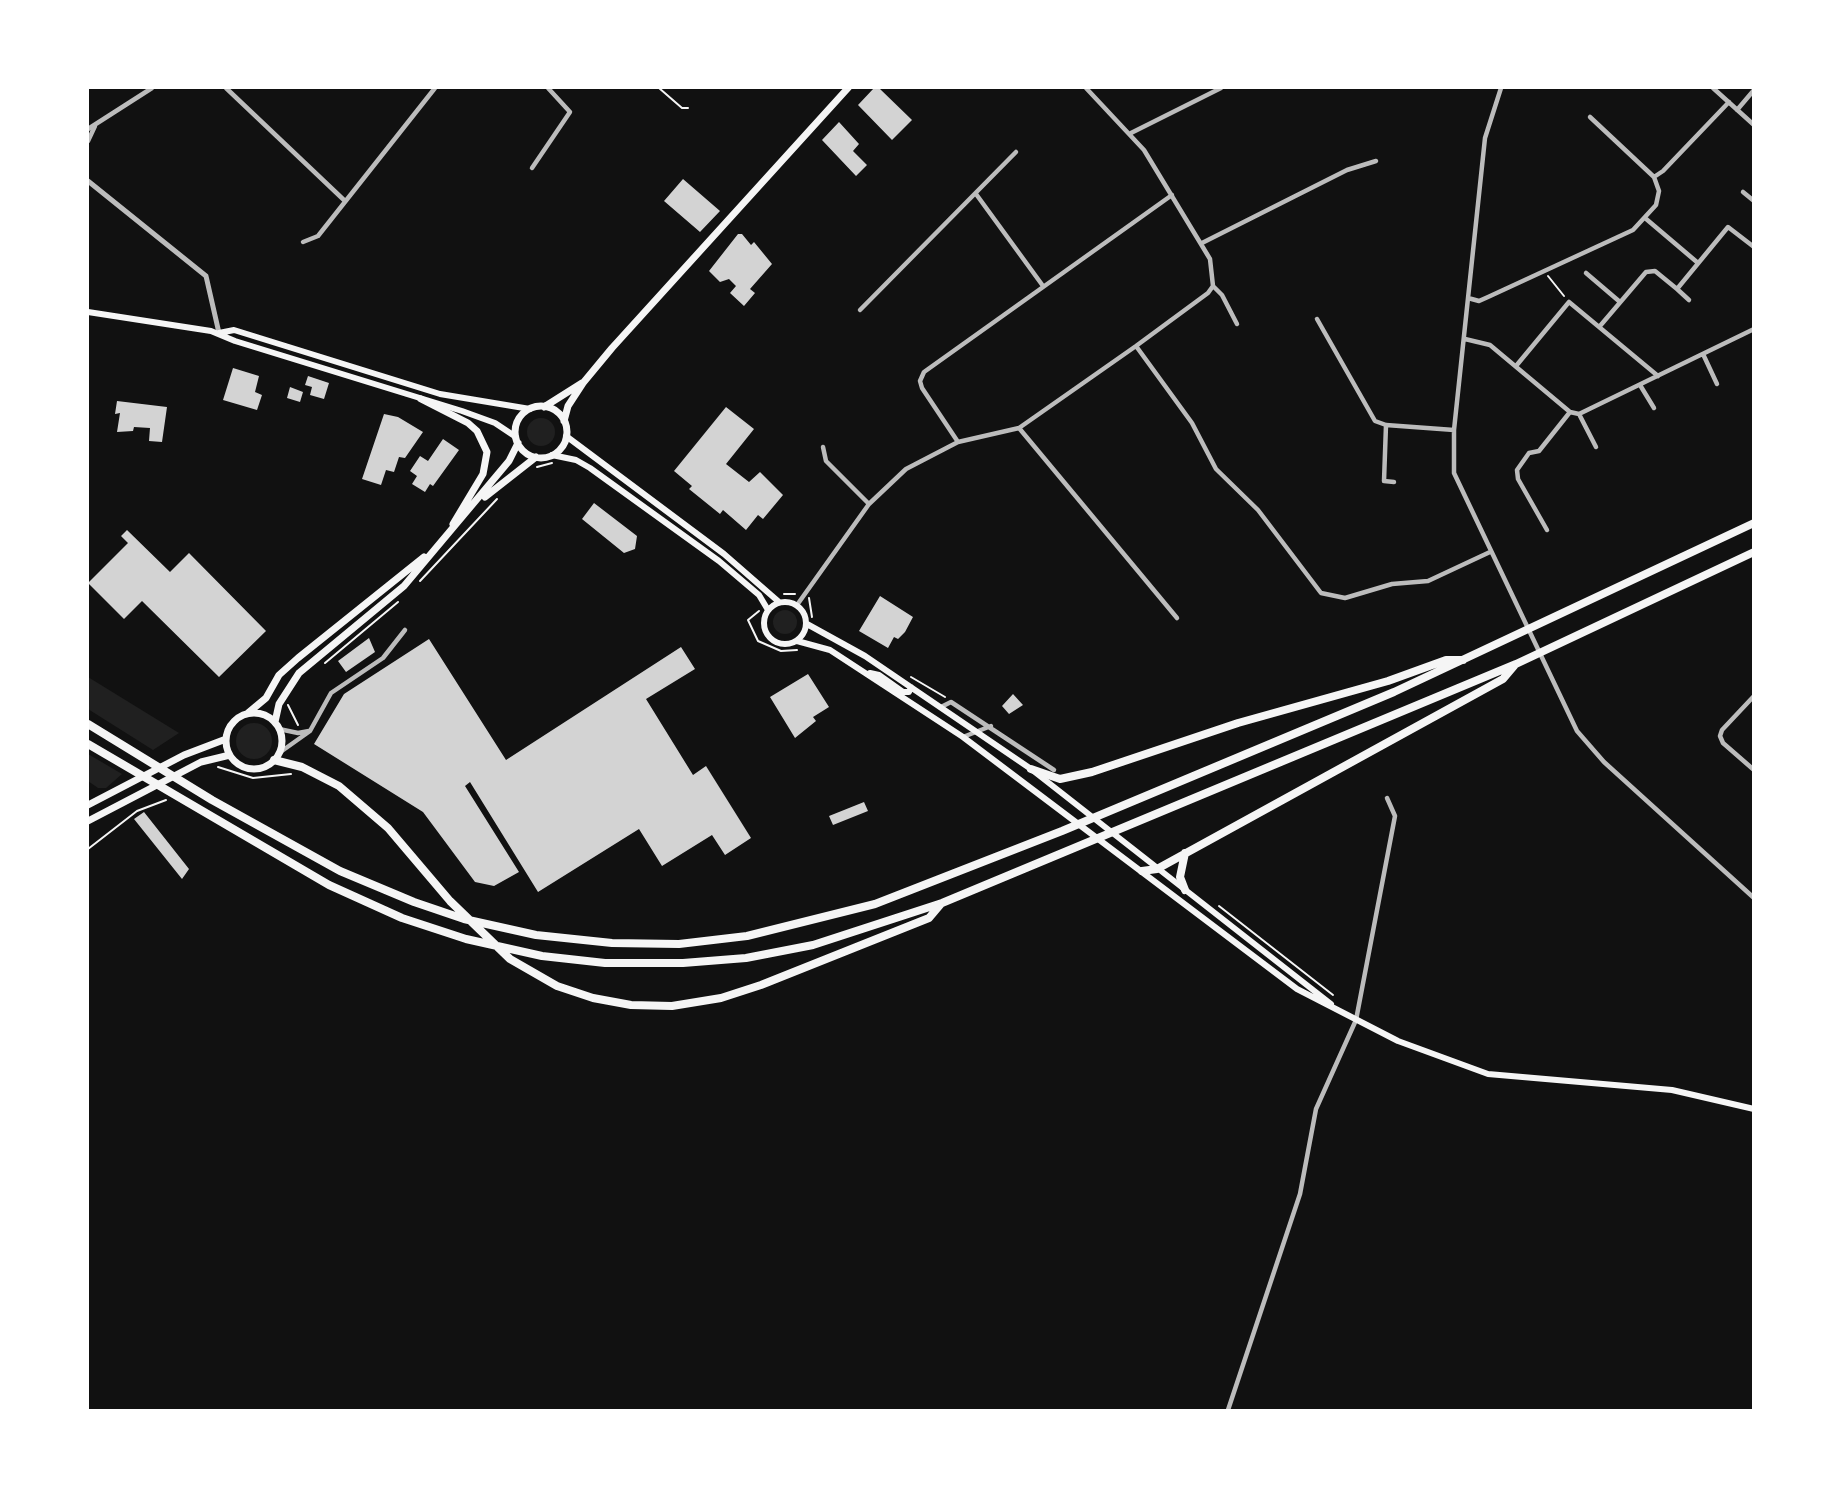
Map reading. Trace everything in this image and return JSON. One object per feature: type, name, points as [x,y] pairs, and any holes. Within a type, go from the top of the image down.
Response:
[{"type":"highway","points":[[88,724],[212,800],[340,871],[414,902],[464,919],[536,935],[612,943],[679,944],[747,936],[875,904],[1062,831],[1466,660],[1754,523]]},
{"type":"highway","points":[[88,744],[265,850],[359,900],[466,939],[542,956],[605,963],[684,963],[746,958],[813,945],[877,927],[942,903],[1516,664],[1754,551]]},
{"type":"highway","points":[[1031,769],[1060,779],[1092,772],[1238,723],[1388,681],[1446,660],[1466,660]]},
{"type":"highway","points":[[1139,869],[1157,869],[1503,679],[1516,664]]},
{"type":"highway","points":[[276,757],[340,786],[367,807],[480,932],[510,959],[557,986],[593,999],[631,1005],[671,1006],[721,998],[761,985],[929,918],[942,903]]},
{"type":"highway","points":[[1185,853],[1180,877],[1185,890]]},
{"type":"main road","points":[[552,455],[559,451],[566,436],[564,421],[568,406],[583,383],[848,88]]},
{"type":"main road","points":[[88,312],[188,325],[219,333],[234,341],[495,424],[517,440],[528,455],[552,455],[576,460],[590,468],[727,569],[759,595],[768,610]]},
{"type":"main road","points":[[219,333],[234,330],[440,394],[530,409],[552,409],[564,421]]},
{"type":"main road","points":[[544,407],[583,383]]},
{"type":"main road","points":[[421,399],[468,423],[477,431],[487,452],[483,474],[445,536]]},
{"type":"main road","points":[[434,549],[279,675],[266,698],[231,724],[226,739],[230,755],[243,766],[251,768],[259,768],[276,757],[281,746],[277,726],[279,704],[299,673],[404,586],[509,461],[517,440],[517,422],[530,409]]},
{"type":"main road","points":[[566,436],[724,554],[779,602],[797,604],[810,622],[1031,769],[1059,794],[1341,1012]]},
{"type":"main road","points":[[476,503],[536,457]]},
{"type":"main road","points":[[779,602],[768,610],[764,626],[769,638],[779,644],[797,641],[827,648],[863,671],[963,737],[1049,800],[1297,989],[1356,1020],[1438,1059],[1488,1074],[1672,1090],[1754,1109]]},
{"type":"main road","points":[[797,641],[810,622]]},
{"type":"main road","points":[[863,671],[879,676],[903,692],[909,692],[911,687]]},
{"type":"main road","points":[[248,713],[263,714],[277,726]]},
{"type":"main road","points":[[88,805],[184,755],[226,739]]},
{"type":"main road","points":[[88,821],[201,762],[230,755]]},
{"type":"street","points":[[88,129],[152,88]]},
{"type":"street","points":[[226,88],[345,201]]},
{"type":"street","points":[[303,242],[318,236],[435,88]]},
{"type":"street","points":[[532,169],[570,111],[548,88]]},
{"type":"street","points":[[797,604],[869,504],[912,465],[958,442],[1019,428],[1136,346],[1208,293],[1213,286],[1213,269],[1202,243],[1172,195],[1131,133],[1086,88]]},
{"type":"street","points":[[1131,133],[1221,88]]},
{"type":"street","points":[[1501,88],[1485,138],[1454,429],[1454,473],[1577,731],[1604,762],[1754,898]]},
{"type":"street","points":[[1713,88],[1754,125]]},
{"type":"street","points":[[1737,110],[1754,90]]},
{"type":"street","points":[[1654,177],[1663,172],[1729,102]]},
{"type":"street","points":[[1468,298],[1479,301],[1546,272],[1633,230],[1645,218],[1658,198],[1654,177],[1590,117]]},
{"type":"street","points":[[88,141],[95,124]]},
{"type":"street","points":[[860,310],[1016,152]]},
{"type":"street","points":[[1202,243],[1337,175],[1376,161]]},
{"type":"street","points":[[88,181],[209,281],[219,333]]},
{"type":"street","points":[[1743,192],[1754,201]]},
{"type":"street","points":[[976,193],[1043,286]]},
{"type":"street","points":[[958,442],[922,387],[921,376],[1172,195]]},
{"type":"street","points":[[1645,218],[1698,263]]},
{"type":"street","points":[[1676,289],[1728,228],[1754,247]]},
{"type":"street","points":[[1600,326],[1650,270],[1689,300]]},
{"type":"street","points":[[1586,273],[1620,302]]},
{"type":"street","points":[[1213,286],[1222,295],[1237,324]]},
{"type":"street","points":[[1516,366],[1569,302],[1658,376]]},
{"type":"street","points":[[1317,319],[1375,421],[1386,425],[1454,429]]},
{"type":"street","points":[[1465,339],[1482,341],[1570,412],[1579,414],[1754,329]]},
{"type":"street","points":[[1136,346],[1192,423],[1216,469],[1258,510],[1321,593],[1345,598],[1392,584],[1428,581],[1490,552]]},
{"type":"street","points":[[1703,354],[1717,383]]},
{"type":"street","points":[[1640,385],[1654,408]]},
{"type":"street","points":[[1548,530],[1523,489],[1517,470],[1529,453],[1539,451],[1570,412]]},
{"type":"street","points":[[1579,414],[1596,447]]},
{"type":"street","points":[[1386,425],[1384,481],[1394,482]]},
{"type":"street","points":[[1019,428],[1177,618]]},
{"type":"street","points":[[823,447],[827,461],[869,504]]},
{"type":"street","points":[[276,757],[310,731],[331,694],[383,658],[405,630]]},
{"type":"street","points":[[1754,696],[1722,730],[1720,736],[1723,743],[1754,770]]},
{"type":"street","points":[[941,707],[951,702],[1054,770]]},
{"type":"street","points":[[277,726],[298,733],[310,731]]},
{"type":"street","points":[[963,737],[979,733],[991,726]]},
{"type":"street","points":[[1228,1410],[1300,1194],[1316,1109],[1356,1020],[1395,816],[1387,799]]},
{"type":"path","points":[[659,88],[682,108],[688,108]]},
{"type":"path","points":[[1546,272],[1554,286],[1569,302]]},
{"type":"path","points":[[534,467],[560,462]]},
{"type":"path","points":[[421,580],[502,493]]},
{"type":"path","points":[[775,591],[805,595],[810,599],[810,622]]},
{"type":"path","points":[[325,663],[402,598]]},
{"type":"path","points":[[760,608],[748,620],[758,641],[781,651],[800,649]]},
{"type":"path","points":[[288,697],[288,707],[295,716],[298,733]]},
{"type":"path","points":[[215,766],[253,778],[292,774],[294,765]]},
{"type":"path","points":[[88,849],[137,811],[162,803]]},
{"type":"shaded area","points":[[541,418],[551,422],[555,432],[551,442],[541,446],[531,442],[527,432],[531,422]]},
{"type":"shaded area","points":[[785,610],[794,613],[797,622],[794,631],[785,634],[776,631],[773,622],[776,613]]},
{"type":"shaded area","points":[[88,677],[179,733],[153,750],[88,709]]},
{"type":"shaded area","points":[[254,723],[267,728],[272,741],[267,754],[254,759],[241,754],[236,741],[241,728]]},
{"type":"shaded area","points":[[88,754],[122,774],[106,788],[98,788],[88,781]]},
{"type":"building","points":[[874,88],[879,88],[912,120],[892,140],[858,105]]},
{"type":"building","points":[[839,122],[859,144],[853,151],[867,165],[856,176],[822,140]]},
{"type":"building","points":[[683,179],[720,211],[700,232],[664,201]]},
{"type":"building","points":[[738,234],[742,234],[751,245],[754,242],[772,264],[750,289],[755,293],[744,306],[730,293],[736,286],[729,279],[720,282],[709,271]]},
{"type":"building","points":[[233,368],[259,376],[255,392],[262,395],[257,410],[223,400]]},
{"type":"building","points":[[308,376],[329,383],[324,399],[310,395],[312,387],[305,385]]},
{"type":"building","points":[[290,387],[303,392],[300,402],[287,398]]},
{"type":"building","points":[[117,401],[167,407],[162,442],[149,441],[150,428],[134,427],[133,431],[117,432],[120,413],[115,414]]},
{"type":"building","points":[[726,407],[754,429],[726,464],[749,482],[760,472],[783,495],[763,519],[758,515],[746,530],[723,510],[720,514],[689,489],[692,486],[674,471]]},
{"type":"building","points":[[384,414],[398,417],[423,432],[405,458],[399,457],[394,472],[386,470],[381,485],[362,479]]},
{"type":"building","points":[[443,439],[459,450],[433,486],[430,484],[425,492],[412,484],[417,476],[410,471],[420,456],[428,461]]},
{"type":"building","points":[[594,503],[637,536],[635,549],[624,553],[582,519]]},
{"type":"building","points":[[127,530],[170,572],[189,553],[266,631],[219,677],[142,601],[124,619],[88,583],[128,543],[121,536]]},
{"type":"building","points":[[880,596],[913,617],[905,632],[898,639],[894,637],[888,648],[859,631]]},
{"type":"building","points":[[369,638],[375,652],[346,672],[338,661]]},
{"type":"building","points":[[429,639],[506,760],[681,647],[695,669],[646,699],[693,775],[706,766],[751,838],[725,855],[712,835],[662,866],[639,829],[538,892],[470,782],[465,786],[519,872],[494,886],[475,882],[423,812],[314,744],[344,694]]},
{"type":"building","points":[[808,674],[829,707],[813,717],[816,721],[795,738],[770,697]]},
{"type":"building","points":[[1013,694],[1023,705],[1009,714],[1002,706]]},
{"type":"building","points":[[864,802],[868,811],[833,825],[829,816]]},
{"type":"building","points":[[144,812],[189,869],[182,879],[134,819]]}]
